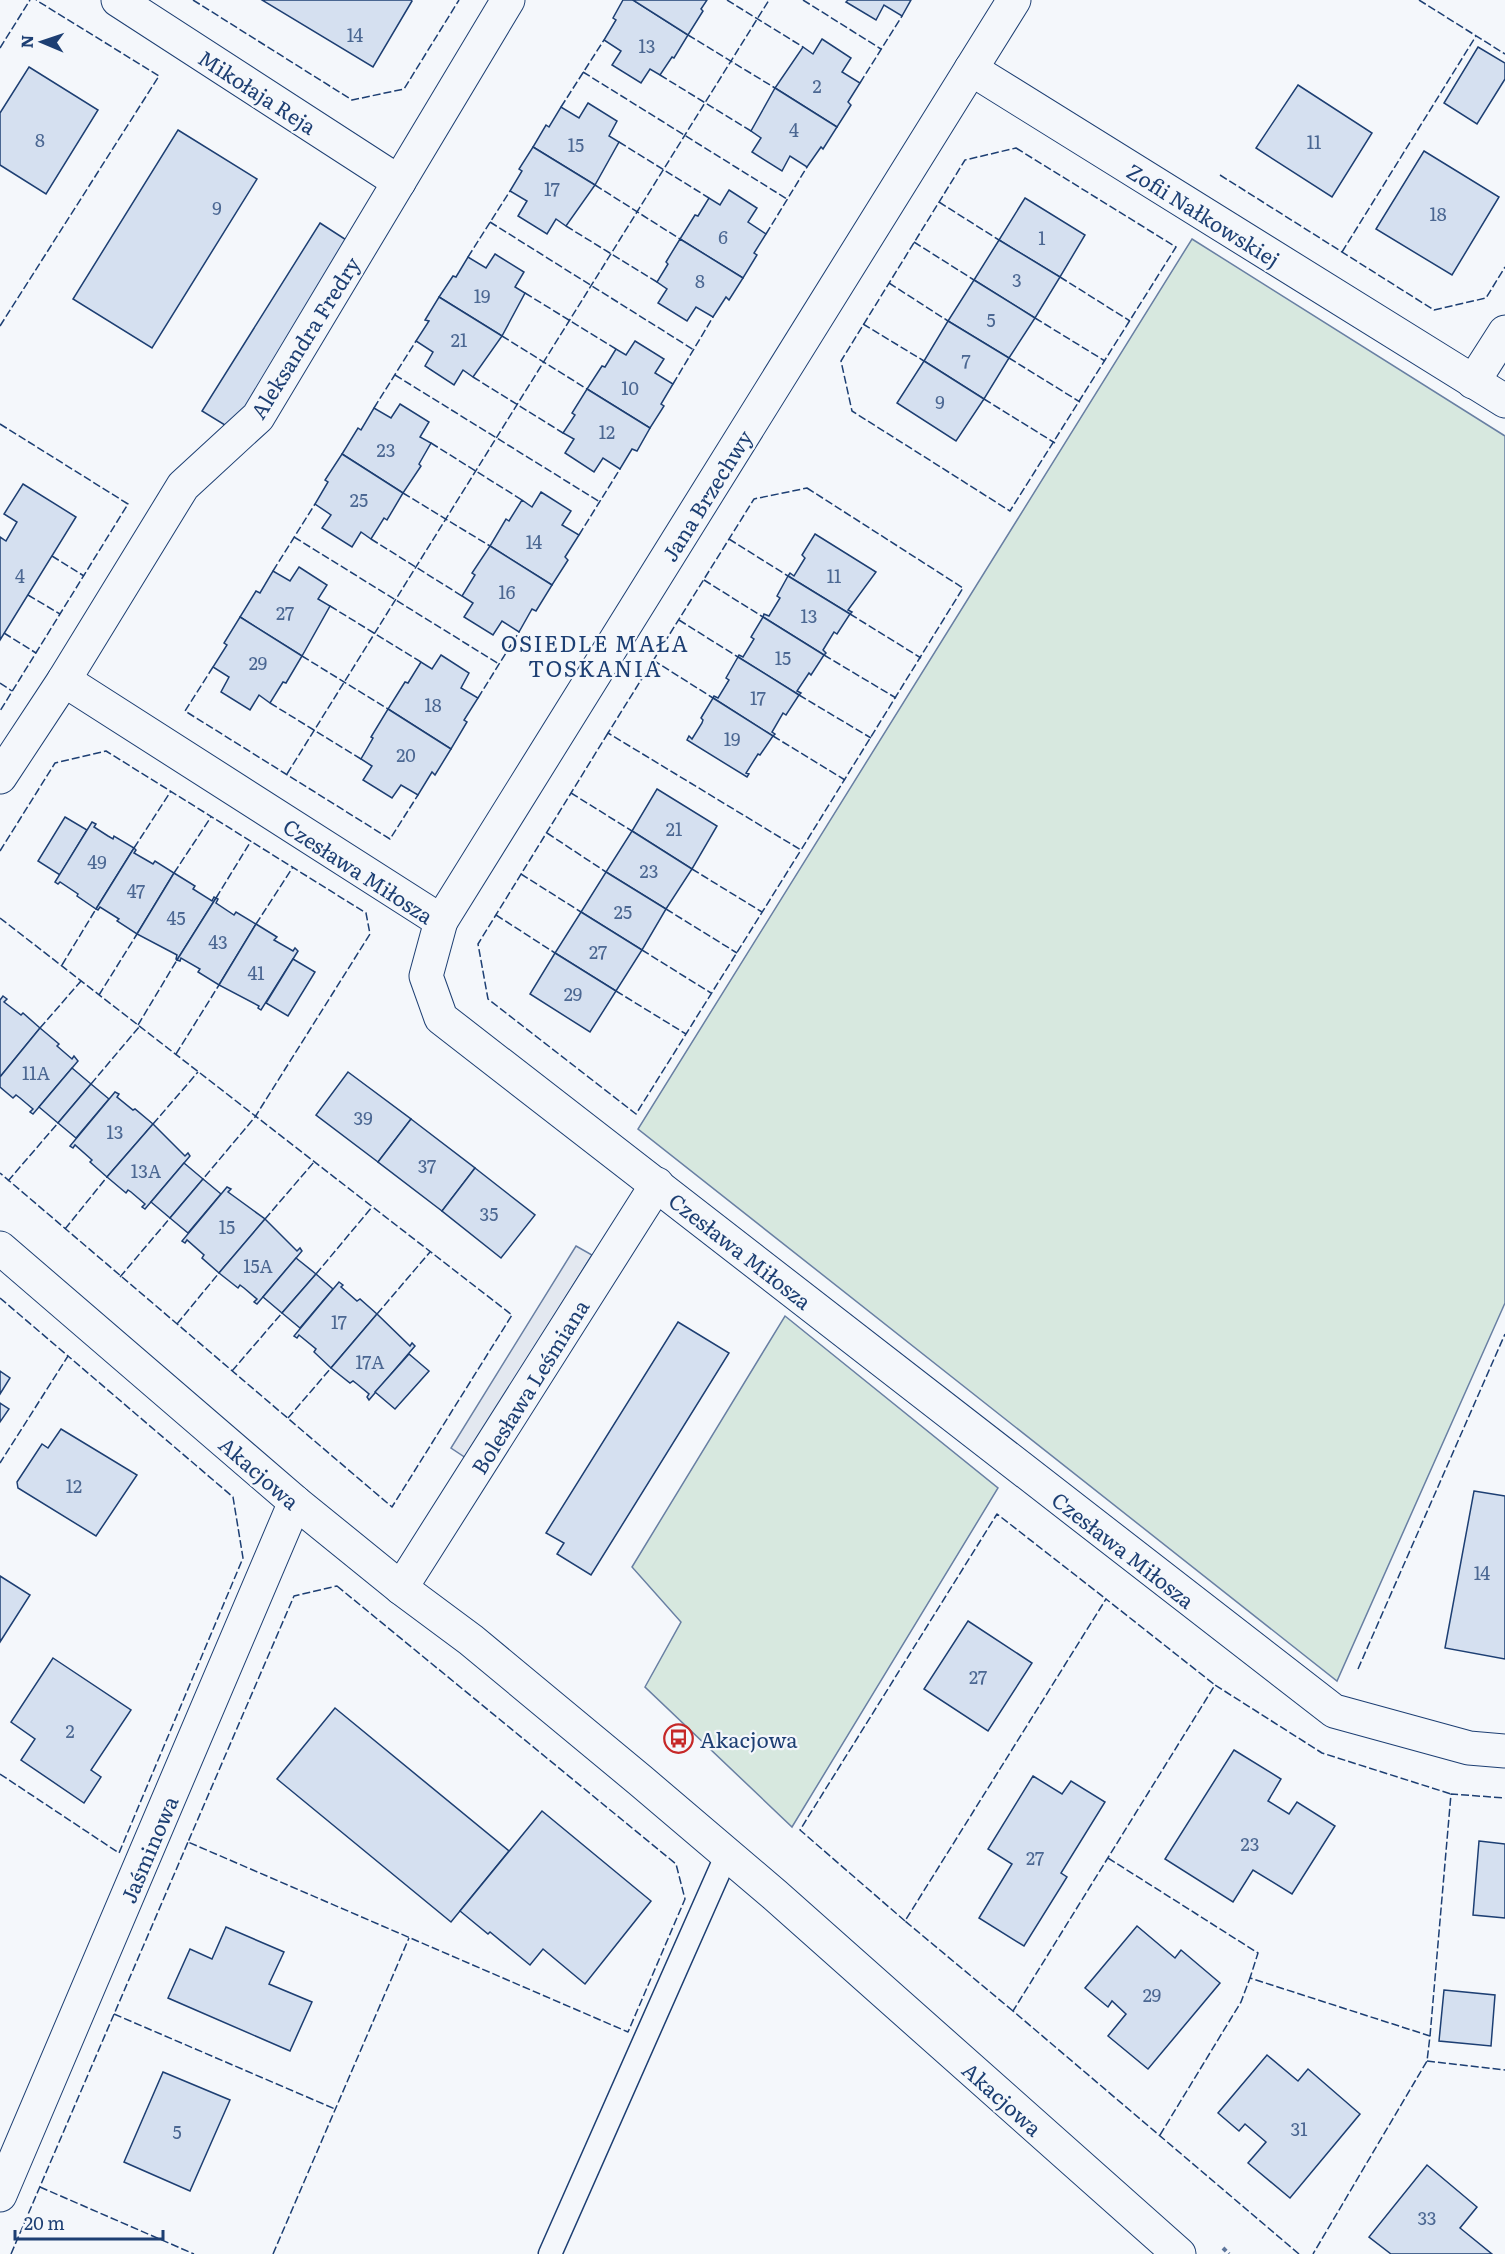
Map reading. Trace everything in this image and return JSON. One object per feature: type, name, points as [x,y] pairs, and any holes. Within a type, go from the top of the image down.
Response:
[{"type":"street","name":"Mikołaja Reja","points":[[117,0],[399,182]]},
{"type":"street","name":"Aleksandra Fredry","points":[[0,777],[64,680],[183,486],[258,417],[508,0]]},
{"type":"street","points":[[971,69],[1014,0]]},
{"type":"street","name":"Zofii Nałkowskiej","points":[[971,69],[1505,401]]},
{"type":"street","name":"Jana Brzechwy","points":[[441,921],[971,69]]},
{"type":"street","points":[[1473,382],[1505,332]]},
{"type":"street","name":"Czesława Miłosza","points":[[64,680],[441,921],[426,976],[441,1018],[1334,1712],[1468,1748],[1505,1751]]},
{"type":"street","name":"Bolesława Leśmiana","points":[[401,1588],[657,1184]]},
{"type":"street","name":"Akacjowa","points":[[0,1248],[295,1502],[401,1588],[471,1640],[727,1854],[1179,2254]]},
{"type":"street","name":"Jaśminowa","points":[[0,2196],[295,1502]]},
{"type":"lane","points":[[550,2254],[727,1854]]},
{"type":"shaded area","points":[[1192,239],[1505,436],[1505,1303],[1337,1681],[638,1129]]},
{"type":"shaded area","points":[[576,1246],[592,1255],[466,1458],[451,1448]]},
{"type":"shaded area","points":[[785,1316],[998,1488],[792,1827],[645,1687],[681,1622],[632,1567]]},
{"type":"building","points":[[262,0],[411,0],[412,1],[373,67]]},
{"type":"building","points":[[623,0],[633,0],[688,35],[660,75],[650,69],[641,83],[612,65],[621,51],[604,40],[616,20],[613,18]]},
{"type":"building","points":[[633,0],[707,0],[688,35]]},
{"type":"building","points":[[848,0],[911,0],[902,16],[884,5],[876,20],[846,2]]},
{"type":"building","points":[[822,39],[851,58],[842,72],[860,83],[848,102],[851,105],[837,127],[775,88],[803,47],[813,54]]},
{"type":"building","points":[[1478,47],[1505,63],[1505,79],[1477,124],[1444,103]]},
{"type":"building","points":[[29,67],[98,110],[46,194],[0,165],[0,113]]},
{"type":"building","points":[[1298,85],[1372,133],[1332,197],[1256,148]]},
{"type":"building","points":[[775,88],[837,127],[823,149],[821,147],[807,167],[790,156],[782,171],[752,152],[761,138],[751,131]]},
{"type":"building","points":[[588,103],[617,121],[609,136],[619,142],[595,185],[533,147],[546,125],[549,127],[561,107],[579,118]]},
{"type":"building","points":[[178,130],[257,179],[152,348],[73,299]]},
{"type":"building","points":[[533,147],[595,185],[566,226],[556,219],[547,234],[518,216],[527,201],[510,191],[522,171],[519,169]]},
{"type":"building","points":[[1424,151],[1499,197],[1452,275],[1376,229]]},
{"type":"building","points":[[729,190],[757,208],[748,222],[766,234],[754,253],[757,255],[743,278],[680,239],[709,198],[720,205]]},
{"type":"building","points":[[1025,198],[1085,235],[1060,277],[999,240]]},
{"type":"building","points":[[320,223],[351,243],[233,430],[202,411]]},
{"type":"building","points":[[680,239],[743,278],[729,300],[726,297],[713,317],[696,307],[687,321],[658,303],[667,289],[657,282]]},
{"type":"building","points":[[999,240],[1060,277],[1035,318],[974,280]]},
{"type":"building","points":[[495,254],[524,272],[515,287],[525,293],[502,336],[439,297],[453,276],[456,277],[468,257],[486,268]]},
{"type":"building","points":[[974,280],[1035,318],[1009,358],[948,321]]},
{"type":"building","points":[[439,297],[502,336],[473,377],[463,370],[454,385],[425,366],[433,352],[416,341],[429,321],[425,320]]},
{"type":"building","points":[[948,321],[1009,358],[984,399],[924,361]]},
{"type":"building","points":[[635,341],[664,359],[655,373],[673,384],[661,404],[664,406],[650,428],[587,389],[616,349],[626,355]]},
{"type":"building","points":[[924,361],[984,399],[956,441],[897,403]]},
{"type":"building","points":[[587,389],[650,428],[637,451],[632,449],[620,469],[603,458],[594,472],[565,453],[574,439],[563,433],[575,415],[572,413]]},
{"type":"building","points":[[400,404],[429,422],[420,437],[431,443],[419,464],[421,466],[403,493],[342,454],[358,428],[361,430],[374,408],[391,418]]},
{"type":"building","points":[[342,454],[403,493],[387,520],[384,518],[371,539],[361,532],[352,547],[322,528],[331,515],[315,504],[328,482],[325,480]]},
{"type":"building","points":[[23,484],[76,517],[0,640],[0,537],[6,541],[17,522],[4,514]]},
{"type":"building","points":[[541,492],[571,511],[562,525],[579,535],[565,557],[568,560],[552,585],[490,546],[506,519],[509,521],[522,500],[532,507]]},
{"type":"building","points":[[815,534],[876,572],[848,610],[852,612],[850,614],[788,576],[790,573],[794,576],[805,558],[802,555]]},
{"type":"building","points":[[490,546],[552,585],[536,611],[532,609],[519,632],[502,621],[493,635],[464,617],[473,603],[462,596],[475,575],[472,573]]},
{"type":"building","points":[[299,567],[327,585],[318,599],[330,606],[302,656],[240,617],[256,591],[260,593],[273,571],[290,581]]},
{"type":"building","points":[[788,576],[850,614],[837,634],[834,632],[823,650],[826,653],[824,655],[763,617],[764,614],[769,616],[780,598],[777,596]]},
{"type":"building","points":[[240,617],[302,656],[286,683],[283,682],[270,703],[259,695],[250,710],[221,692],[229,677],[213,667],[227,645],[224,643]]},
{"type":"building","points":[[763,617],[824,655],[797,691],[801,693],[799,695],[738,657],[739,655],[743,657]]},
{"type":"building","points":[[441,655],[469,673],[461,688],[478,698],[464,720],[467,722],[451,749],[388,709],[421,662],[432,669]]},
{"type":"building","points":[[738,657],[799,695],[786,715],[783,713],[772,732],[775,734],[773,736],[713,698],[714,696],[718,698],[729,680],[726,678]]},
{"type":"building","points":[[713,698],[773,736],[760,755],[758,754],[746,773],[749,774],[747,777],[687,740],[689,736],[692,739],[702,723],[701,718]]},
{"type":"building","points":[[388,709],[451,749],[435,775],[432,772],[418,795],[401,785],[392,798],[363,780],[372,766],[361,759]]},
{"type":"building","points":[[657,789],[717,826],[692,869],[632,831]]},
{"type":"building","points":[[65,817],[87,830],[60,875],[38,861]]},
{"type":"building","points":[[92,822],[96,824],[94,827],[108,836],[113,839],[114,836],[134,848],[96,909],[60,882],[58,884],[55,882]]},
{"type":"building","points":[[632,831],[692,869],[666,909],[606,872]]},
{"type":"building","points":[[134,848],[136,850],[134,853],[153,864],[155,861],[174,873],[137,934],[100,907],[96,909]]},
{"type":"building","points":[[606,872],[666,909],[642,950],[581,912]]},
{"type":"building","points":[[174,873],[195,886],[193,889],[212,901],[214,897],[216,898],[177,960],[177,955],[137,934]]},
{"type":"building","points":[[216,898],[218,899],[216,903],[234,915],[236,912],[256,924],[219,985],[198,972],[200,969],[181,958],[180,961],[177,960]]},
{"type":"building","points":[[581,912],[642,950],[616,991],[555,953]]},
{"type":"building","points":[[256,924],[277,937],[274,940],[293,951],[295,948],[298,951],[261,1010],[259,1006],[219,985]]},
{"type":"building","points":[[555,953],[616,991],[590,1032],[530,994]]},
{"type":"building","points":[[293,959],[315,972],[288,1016],[266,1003]]},
{"type":"building","points":[[3,996],[7,999],[4,1002],[21,1015],[23,1013],[40,1028],[0,1077],[0,1000]]},
{"type":"building","points":[[40,1028],[59,1044],[57,1046],[72,1059],[74,1056],[78,1061],[33,1114],[30,1112],[33,1109],[20,1098],[16,1095],[13,1098],[0,1087],[0,1077]]},
{"type":"building","points":[[72,1068],[91,1084],[58,1123],[39,1107]]},
{"type":"building","points":[[348,1072],[411,1119],[378,1162],[316,1115]]},
{"type":"building","points":[[91,1084],[109,1099],[76,1138],[58,1123]]},
{"type":"building","points":[[115,1092],[119,1094],[117,1097],[153,1124],[107,1177],[75,1145],[73,1148],[70,1146]]},
{"type":"building","points":[[411,1119],[475,1168],[442,1211],[378,1162]]},
{"type":"building","points":[[153,1124],[185,1156],[188,1153],[190,1156],[145,1209],[142,1207],[145,1204],[131,1192],[128,1190],[126,1193],[107,1177]]},
{"type":"building","points":[[184,1163],[203,1179],[170,1218],[151,1202]]},
{"type":"building","points":[[475,1168],[535,1215],[501,1258],[442,1211]]},
{"type":"building","points":[[203,1179],[221,1194],[188,1233],[170,1218]]},
{"type":"building","points":[[227,1187],[231,1189],[228,1192],[265,1219],[219,1273],[187,1240],[185,1243],[182,1241]]},
{"type":"building","points":[[265,1219],[297,1251],[300,1248],[302,1251],[257,1304],[254,1302],[257,1299],[244,1288],[240,1285],[238,1288],[219,1273]]},
{"type":"building","points":[[296,1258],[316,1274],[282,1313],[263,1297]]},
{"type":"building","points":[[316,1274],[333,1289],[300,1328],[282,1313]]},
{"type":"building","points":[[339,1282],[343,1285],[341,1287],[357,1301],[360,1299],[377,1314],[331,1368],[314,1352],[316,1349],[299,1335],[297,1338],[294,1336]]},
{"type":"building","points":[[377,1314],[410,1346],[412,1343],[415,1346],[369,1400],[367,1397],[369,1394],[331,1368]]},
{"type":"building","points":[[678,1322],[729,1353],[591,1575],[557,1554],[564,1543],[546,1533]]},
{"type":"building","points":[[409,1354],[429,1371],[395,1409],[375,1392]]},
{"type":"building","points":[[0,1371],[10,1378],[0,1394]]},
{"type":"building","points":[[0,1403],[9,1409],[0,1422]]},
{"type":"building","points":[[61,1429],[137,1475],[96,1536],[18,1488],[17,1482],[42,1444],[48,1448]]},
{"type":"building","points":[[1474,1491],[1505,1496],[1505,1659],[1445,1648]]},
{"type":"building","points":[[0,1576],[30,1595],[0,1642]]},
{"type":"building","points":[[968,1621],[1032,1663],[988,1731],[924,1689]]},
{"type":"building","points":[[53,1658],[131,1710],[91,1770],[101,1777],[84,1803],[21,1760],[35,1739],[11,1722]]},
{"type":"building","points":[[335,1708],[509,1851],[451,1922],[277,1779]]},
{"type":"building","points":[[1234,1750],[1281,1779],[1268,1801],[1289,1814],[1297,1802],[1335,1826],[1292,1894],[1253,1870],[1233,1902],[1165,1859]]},
{"type":"building","points":[[1033,1776],[1062,1794],[1071,1781],[1105,1802],[1061,1873],[1067,1877],[1024,1946],[979,1918],[1012,1864],[988,1849]]},
{"type":"building","points":[[542,1811],[651,1901],[585,1984],[543,1949],[530,1965],[460,1911]]},
{"type":"building","points":[[1479,1841],[1505,1844],[1505,1918],[1473,1915]]},
{"type":"building","points":[[1137,1926],[1175,1958],[1181,1950],[1220,1983],[1148,2069],[1108,2036],[1126,2014],[1112,2001],[1108,2007],[1085,1988]]},
{"type":"building","points":[[226,1927],[284,1952],[269,1984],[312,2002],[290,2051],[168,1998],[190,1949],[212,1959]]},
{"type":"building","points":[[1444,1990],[1495,1995],[1491,2046],[1439,2041]]},
{"type":"building","points":[[1267,2055],[1298,2081],[1308,2069],[1360,2114],[1290,2198],[1248,2163],[1266,2142],[1245,2124],[1239,2131],[1218,2113]]},
{"type":"building","points":[[163,2072],[230,2100],[190,2191],[124,2162]]},
{"type":"building","points":[[1427,2165],[1477,2207],[1460,2228],[1492,2254],[1391,2254],[1369,2237]]},
{"type":"fence","points":[[0,48],[30,0]]},
{"type":"fence","points":[[0,326],[159,76],[36,0]]},
{"type":"fence","points":[[193,0],[352,100],[404,89],[459,0]]},
{"type":"fence","points":[[727,0],[803,47]]},
{"type":"fence","points":[[287,774],[769,0]]},
{"type":"fence","points":[[803,0],[881,49]]},
{"type":"fence","points":[[1419,0],[1505,54]]},
{"type":"fence","points":[[860,83],[902,16]]},
{"type":"fence","points":[[688,35],[775,88]]},
{"type":"fence","points":[[1342,252],[1476,36]]},
{"type":"fence","points":[[561,107],[604,40]]},
{"type":"fence","points":[[583,72],[787,199]]},
{"type":"fence","points":[[660,75],[751,131]]},
{"type":"fence","points":[[619,142],[709,198]]},
{"type":"fence","points":[[1016,148],[1176,247],[1010,511],[852,411],[841,361],[965,160],[1016,148]]},
{"type":"fence","points":[[766,234],[807,167]]},
{"type":"fence","points":[[1220,175],[1434,310],[1486,298],[1505,267]]},
{"type":"fence","points":[[595,185],[680,239]]},
{"type":"fence","points":[[468,257],[510,191]]},
{"type":"fence","points":[[939,202],[999,240]]},
{"type":"fence","points":[[490,222],[694,350]]},
{"type":"fence","points":[[566,226],[657,282]]},
{"type":"fence","points":[[914,242],[974,280]]},
{"type":"fence","points":[[1060,277],[1130,321]]},
{"type":"fence","points":[[889,283],[948,321]]},
{"type":"fence","points":[[525,293],[616,349]]},
{"type":"fence","points":[[673,384],[713,317]]},
{"type":"fence","points":[[1035,318],[1105,361]]},
{"type":"fence","points":[[863,324],[924,361]]},
{"type":"fence","points":[[502,336],[587,389]]},
{"type":"fence","points":[[374,408],[416,341]]},
{"type":"fence","points":[[1009,358],[1080,402]]},
{"type":"fence","points":[[395,375],[600,502]]},
{"type":"fence","points":[[473,377],[563,433]]},
{"type":"fence","points":[[984,399],[1055,443]]},
{"type":"fence","points":[[0,424],[128,504],[0,711]]},
{"type":"fence","points":[[431,443],[522,500]]},
{"type":"fence","points":[[579,535],[620,469]]},
{"type":"fence","points":[[807,488],[963,588],[801,850],[608,733],[754,499],[807,488]]},
{"type":"fence","points":[[403,493],[490,546]]},
{"type":"fence","points":[[273,571],[315,504]]},
{"type":"fence","points":[[294,537],[499,664]]},
{"type":"fence","points":[[371,539],[462,596]]},
{"type":"fence","points":[[729,539],[788,576]]},
{"type":"fence","points":[[52,556],[84,576]]},
{"type":"fence","points":[[704,580],[763,617]]},
{"type":"fence","points":[[28,595],[60,614]]},
{"type":"fence","points":[[330,606],[421,662]]},
{"type":"fence","points":[[850,614],[921,658]]},
{"type":"fence","points":[[679,620],[738,657]]},
{"type":"fence","points":[[478,698],[519,632]]},
{"type":"fence","points":[[4,633],[36,653]]},
{"type":"fence","points":[[824,655],[896,698]]},
{"type":"fence","points":[[302,656],[388,709]]},
{"type":"fence","points":[[653,660],[713,698]]},
{"type":"fence","points":[[213,667],[185,711],[390,839],[418,795]]},
{"type":"fence","points":[[0,683],[12,691]]},
{"type":"fence","points":[[799,695],[871,738]]},
{"type":"fence","points":[[270,703],[361,759]]},
{"type":"fence","points":[[608,733],[478,944],[488,999],[636,1114],[801,850]]},
{"type":"fence","points":[[773,736],[845,780]]},
{"type":"fence","points":[[0,851],[55,763],[106,751],[366,913],[370,934],[255,1117],[203,1179]]},
{"type":"fence","points":[[134,848],[171,791]]},
{"type":"fence","points":[[571,793],[632,831]]},
{"type":"fence","points":[[174,873],[211,817]]},
{"type":"fence","points":[[547,833],[606,872]]},
{"type":"fence","points":[[216,898],[251,841]]},
{"type":"fence","points":[[256,924],[293,867]]},
{"type":"fence","points":[[692,869],[762,912]]},
{"type":"fence","points":[[521,874],[581,912]]},
{"type":"fence","points":[[62,965],[96,909]]},
{"type":"fence","points":[[666,909],[737,953]]},
{"type":"fence","points":[[496,915],[555,953]]},
{"type":"fence","points":[[0,918],[512,1315],[392,1507],[0,1173]]},
{"type":"fence","points":[[99,995],[137,934]]},
{"type":"fence","points":[[642,950],[711,993]]},
{"type":"fence","points":[[138,1025],[177,960]]},
{"type":"fence","points":[[40,1028],[81,981]]},
{"type":"fence","points":[[176,1054],[219,985]]},
{"type":"fence","points":[[616,991],[686,1034]]},
{"type":"fence","points":[[91,1084],[139,1027]]},
{"type":"fence","points":[[153,1124],[198,1072]]},
{"type":"fence","points":[[8,1181],[58,1123]]},
{"type":"fence","points":[[265,1219],[314,1162]]},
{"type":"fence","points":[[65,1229],[107,1177]]},
{"type":"fence","points":[[316,1274],[372,1207]]},
{"type":"fence","points":[[120,1277],[170,1218]]},
{"type":"fence","points":[[377,1314],[430,1252]]},
{"type":"fence","points":[[177,1324],[219,1273]]},
{"type":"fence","points":[[0,1298],[68,1356],[0,1463]]},
{"type":"fence","points":[[232,1371],[282,1313]]},
{"type":"fence","points":[[1358,1669],[1505,1334]]},
{"type":"fence","points":[[0,1774],[119,1853],[243,1558],[233,1497],[68,1356]]},
{"type":"fence","points":[[288,1418],[331,1368]]},
{"type":"fence","points":[[905,1921],[800,1830],[997,1514],[1106,1599]]},
{"type":"fence","points":[[337,1586],[676,1864],[685,1899],[628,2032],[188,1842],[294,1596],[337,1586]]},
{"type":"fence","points":[[1013,2011],[905,1921],[1106,1599],[1215,1685]]},
{"type":"fence","points":[[1299,2254],[1013,2011],[1215,1685],[1322,1753],[1451,1794]]},
{"type":"fence","points":[[1430,2036],[1451,1794],[1505,1798]]},
{"type":"fence","points":[[11,2254],[188,1842]]},
{"type":"fence","points":[[1108,1858],[1258,1953],[1250,1978]]},
{"type":"fence","points":[[273,2254],[409,1938]]},
{"type":"fence","points":[[1160,2135],[1241,2002],[1250,1978],[1430,2036],[1427,2061],[1313,2254]]},
{"type":"fence","points":[[114,2014],[335,2109]]},
{"type":"fence","points":[[1427,2061],[1505,2070]]},
{"type":"fence","points":[[40,2187],[194,2254]]},
{"type":"place","name":"Akacjowa","points":[[679,1738]]},
{"type":"district","name":"OSIEDLE MAŁA TOSKANIA","points":[[595,654]]}]
